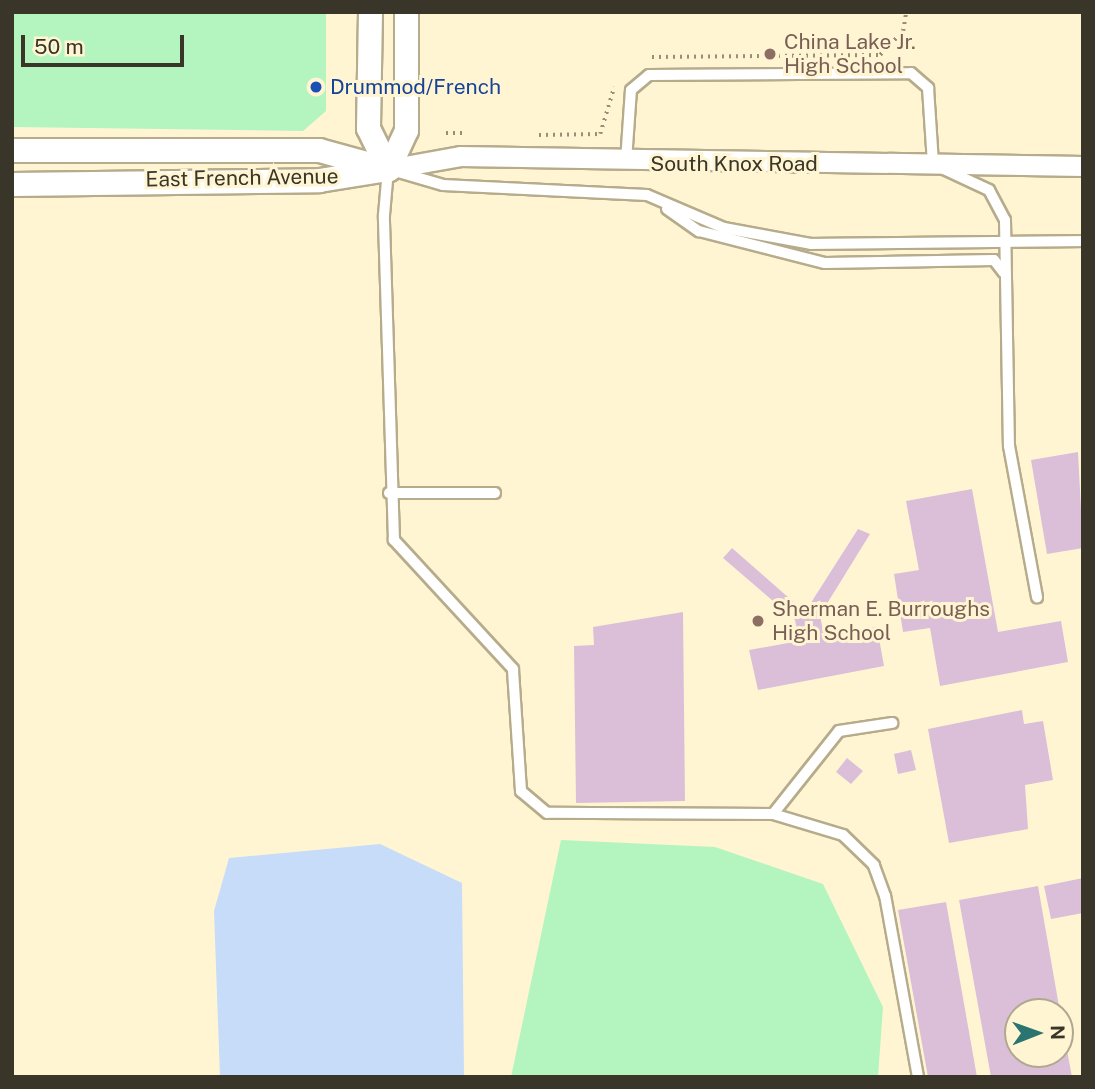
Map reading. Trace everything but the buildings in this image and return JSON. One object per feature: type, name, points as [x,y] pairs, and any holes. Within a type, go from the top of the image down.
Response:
[{"type":"street","points":[[370,12],[369,128],[388,169]]},
{"type":"street","points":[[388,169],[406,130],[406,12]]},
{"type":"street","name":"East French Avenue","points":[[12,150],[319,150],[388,169]]},
{"type":"street","name":"South Knox Road","points":[[388,169],[460,156],[626,163],[1083,166]]},
{"type":"street","name":"East French Avenue","points":[[12,184],[319,180],[388,169]]},
{"type":"lane","points":[[626,163],[631,90],[649,75],[911,73],[933,101],[933,164],[972,180],[1001,202],[1007,244],[1009,446],[1037,597]]},
{"type":"lane","points":[[918,1077],[874,865],[843,835],[773,814],[567,815],[529,804],[521,791],[513,669],[394,540],[389,493],[388,169],[443,185],[647,195],[724,228],[811,244],[1007,244],[1083,241]]},
{"type":"lane","points":[[647,195],[699,231],[825,263],[993,260],[1003,266],[1007,288]]},
{"type":"lane","points":[[389,493],[495,494]]},
{"type":"lane","points":[[773,814],[839,732],[892,723]]},
{"type":"green space","points":[[12,12],[326,12],[326,111],[303,131],[12,127]]},
{"type":"green space","points":[[561,840],[715,847],[823,884],[883,1007],[878,1077],[511,1077]]},
{"type":"water","points":[[380,844],[462,883],[464,1077],[220,1077],[214,911],[229,858]]},
{"type":"place","name":"China Lake Jr. High School","points":[[770,54]]},
{"type":"place","name":"Drummod/French","points":[[316,87]]},
{"type":"place","name":"Sherman E. Burroughs High School","points":[[758,621]]}]
